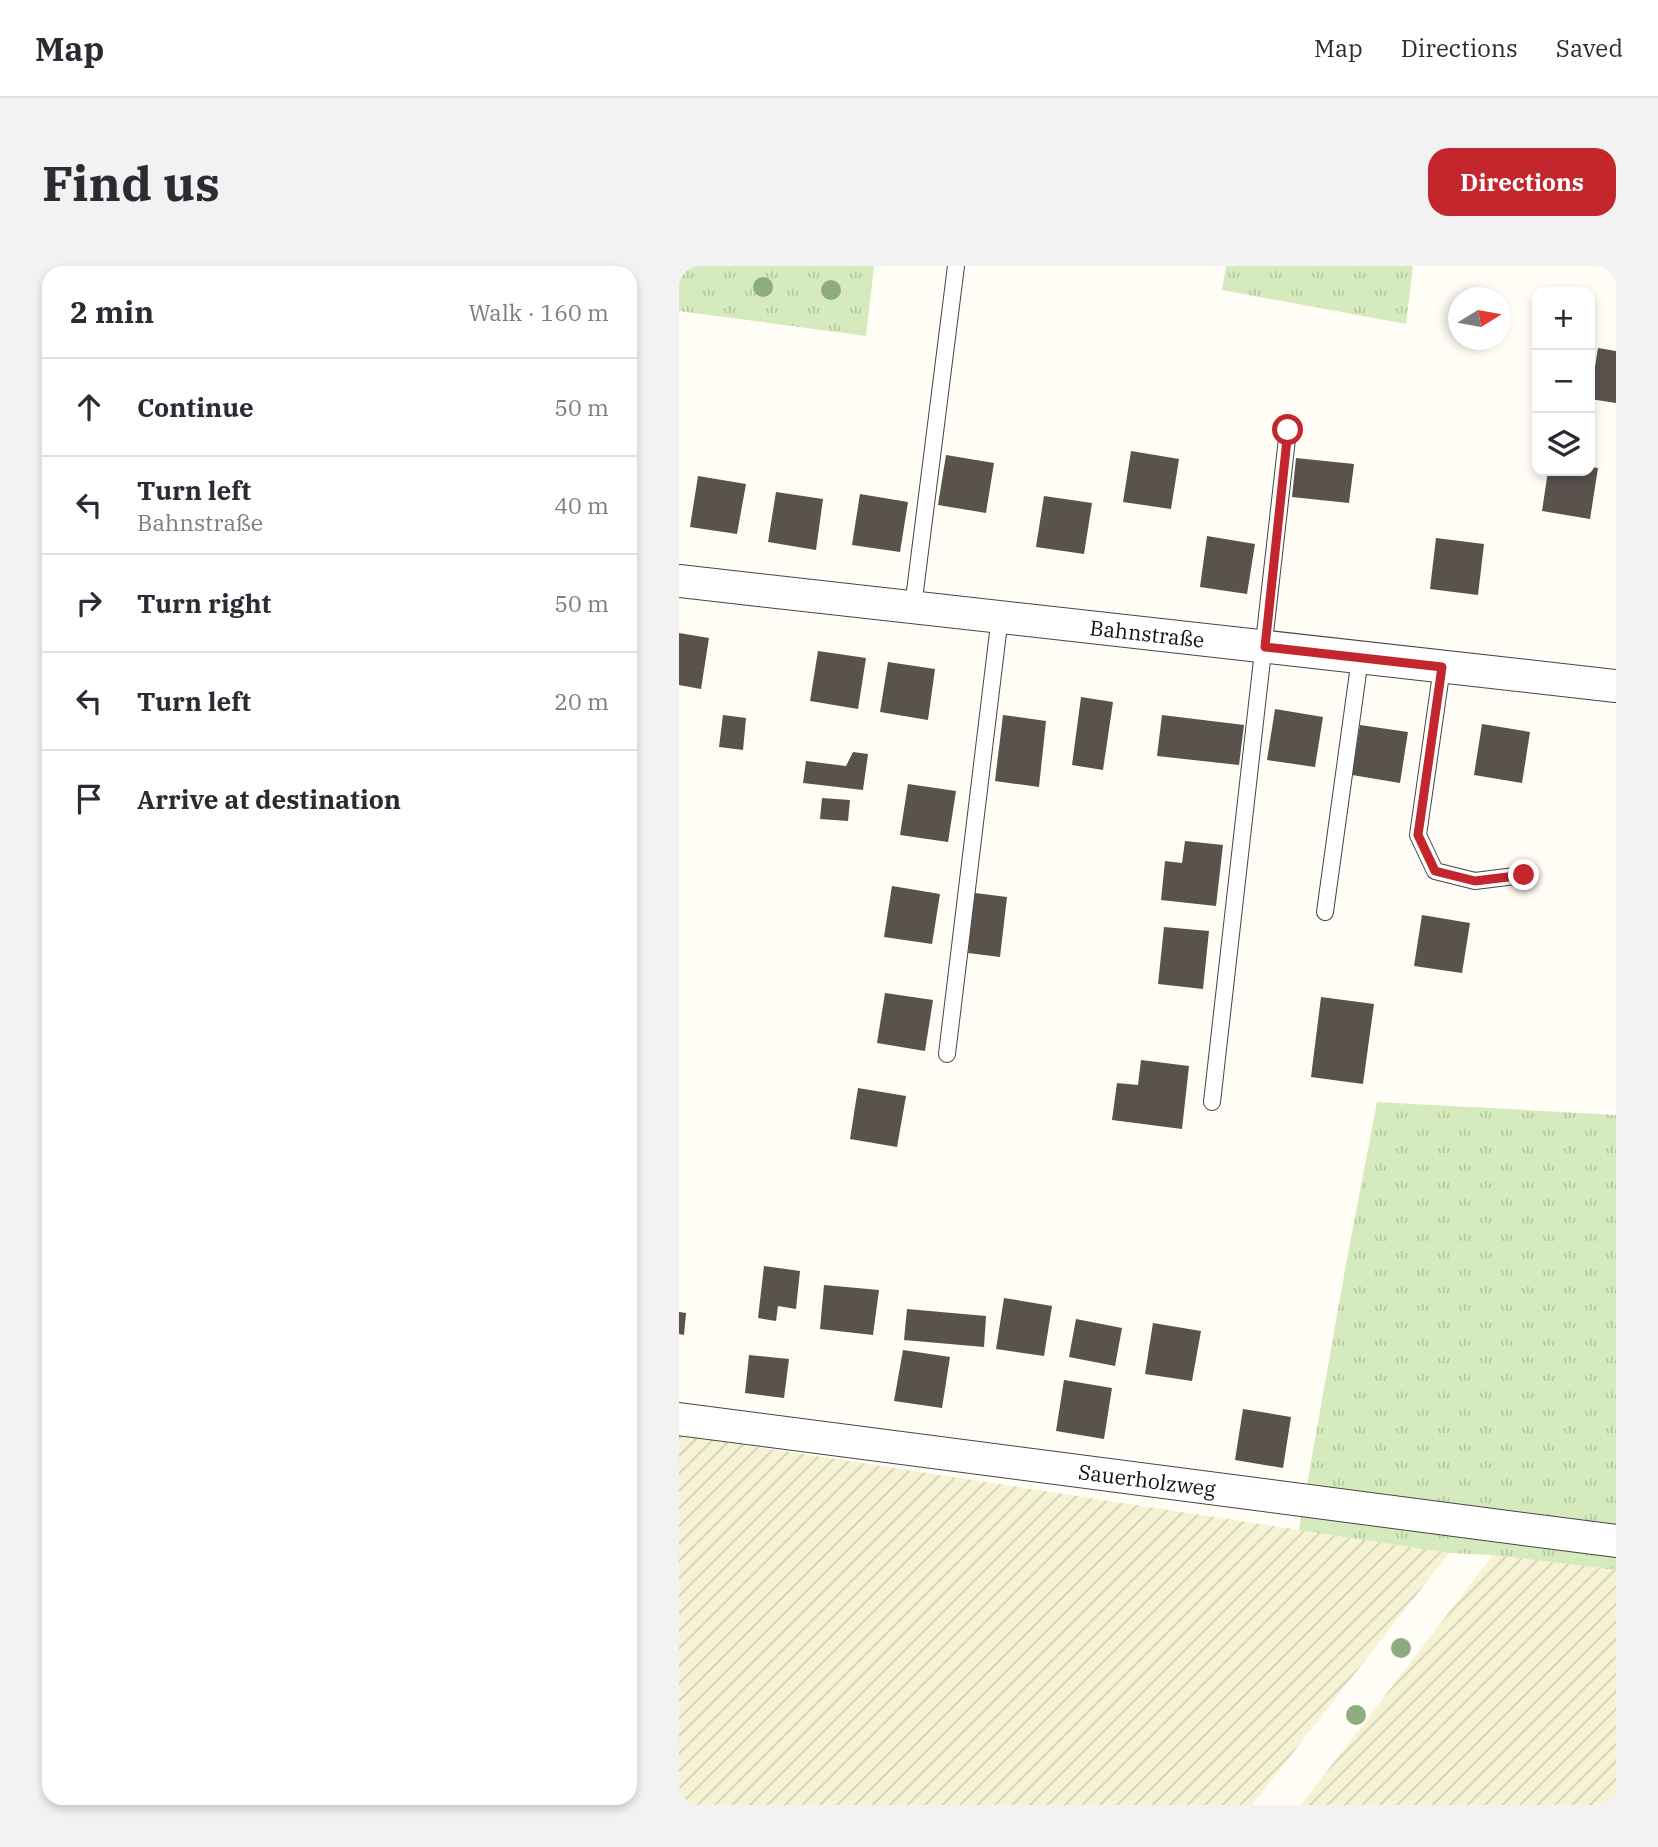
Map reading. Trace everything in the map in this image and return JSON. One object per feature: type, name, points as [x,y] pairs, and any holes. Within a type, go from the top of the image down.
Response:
[{"type":"street","name":"Bahnstraße","points":[[679,581],[1616,686]]},
{"type":"street","name":"Sauerholzweg","points":[[679,1419],[1616,1541]]},
{"type":"lane","points":[[913,607],[956,266]]},
{"type":"lane","points":[[1212,1102],[1288,430]]},
{"type":"lane","points":[[947,1054],[1000,616]]},
{"type":"lane","points":[[1325,912],[1360,658]]},
{"type":"lane","points":[[1442,667],[1418,835],[1435,871],[1475,881],[1524,875]]},
{"type":"shaded area","points":[[679,1435],[1449,1553],[1252,1805],[679,1805]]},
{"type":"shaded area","points":[[1493,1555],[1616,1570],[1616,1805],[1301,1805]]},
{"type":"green space","points":[[679,266],[874,266],[866,336],[679,311]]},
{"type":"green space","points":[[1226,266],[1413,266],[1406,324],[1222,290]]},
{"type":"green space","points":[[1377,1102],[1616,1115],[1616,1570],[1493,1555],[1449,1553],[1299,1530]]},
{"type":"building","points":[[1598,348],[1616,351],[1616,403],[1595,400]]},
{"type":"building","points":[[1131,451],[1179,459],[1171,509],[1123,502]]},
{"type":"building","points":[[946,455],[994,463],[986,513],[938,505]]},
{"type":"building","points":[[1296,458],[1354,464],[1349,503],[1292,497]]},
{"type":"building","points":[[1595,468],[1598,468],[1590,519],[1542,511],[1547,476],[1595,476]]},
{"type":"building","points":[[698,476],[746,484],[737,534],[690,527]]},
{"type":"building","points":[[776,492],[823,499],[816,550],[768,542]]},
{"type":"building","points":[[860,494],[908,502],[900,552],[852,545]]},
{"type":"building","points":[[1044,496],[1092,503],[1084,554],[1036,547]]},
{"type":"building","points":[[1207,536],[1255,544],[1247,594],[1200,587]]},
{"type":"building","points":[[1436,538],[1484,544],[1478,595],[1430,589]]},
{"type":"building","points":[[679,633],[709,638],[701,689],[679,685]]},
{"type":"building","points":[[818,651],[866,658],[858,709],[810,701]]},
{"type":"building","points":[[888,662],[935,669],[928,720],[880,712]]},
{"type":"building","points":[[1081,697],[1113,702],[1103,770],[1072,765]]},
{"type":"building","points":[[1275,709],[1323,717],[1315,767],[1267,760]]},
{"type":"building","points":[[723,715],[746,718],[743,750],[719,747]]},
{"type":"building","points":[[1003,715],[1046,721],[1039,787],[995,781]]},
{"type":"building","points":[[1162,715],[1244,725],[1239,765],[1157,756]]},
{"type":"building","points":[[1482,724],[1530,732],[1522,783],[1474,775]]},
{"type":"building","points":[[1360,725],[1408,732],[1400,783],[1352,775]]},
{"type":"building","points":[[853,752],[868,754],[863,790],[803,783],[806,761],[846,766]]},
{"type":"building","points":[[908,784],[956,791],[948,842],[900,835]]},
{"type":"building","points":[[822,798],[850,800],[848,821],[820,819]]},
{"type":"building","points":[[1185,841],[1223,845],[1216,906],[1161,900],[1165,861],[1182,863]]},
{"type":"building","points":[[892,886],[940,894],[932,944],[884,937]]},
{"type":"building","points":[[975,893],[1007,897],[1000,957],[968,953]]},
{"type":"building","points":[[1422,915],[1470,923],[1462,973],[1414,966]]},
{"type":"building","points":[[1164,927],[1209,931],[1203,989],[1158,984]]},
{"type":"building","points":[[885,993],[933,1000],[925,1051],[877,1043]]},
{"type":"building","points":[[1321,997],[1374,1004],[1363,1084],[1311,1077]]},
{"type":"building","points":[[1141,1060],[1189,1066],[1182,1129],[1112,1120],[1117,1083],[1138,1085]]},
{"type":"building","points":[[858,1088],[906,1096],[897,1147],[850,1139]]},
{"type":"building","points":[[764,1266],[800,1271],[796,1309],[778,1306],[776,1321],[758,1318]]},
{"type":"building","points":[[824,1285],[879,1290],[873,1335],[820,1329]]},
{"type":"building","points":[[1004,1298],[1052,1306],[1044,1356],[996,1349]]},
{"type":"building","points":[[907,1309],[986,1316],[984,1347],[904,1340]]},
{"type":"building","points":[[679,1312],[686,1313],[684,1335],[679,1334]]},
{"type":"building","points":[[1076,1319],[1122,1328],[1115,1366],[1069,1357]]},
{"type":"building","points":[[1153,1323],[1201,1331],[1192,1381],[1145,1374]]},
{"type":"building","points":[[903,1350],[950,1357],[942,1408],[894,1401]]},
{"type":"building","points":[[749,1355],[789,1359],[784,1398],[745,1393]]},
{"type":"building","points":[[1064,1380],[1112,1388],[1104,1439],[1056,1431]]},
{"type":"building","points":[[1243,1409],[1291,1417],[1283,1468],[1235,1460]]},
{"type":"route","points":[[1288,430],[1265,647],[1442,667],[1418,835],[1435,871],[1475,881],[1524,875]]}]
